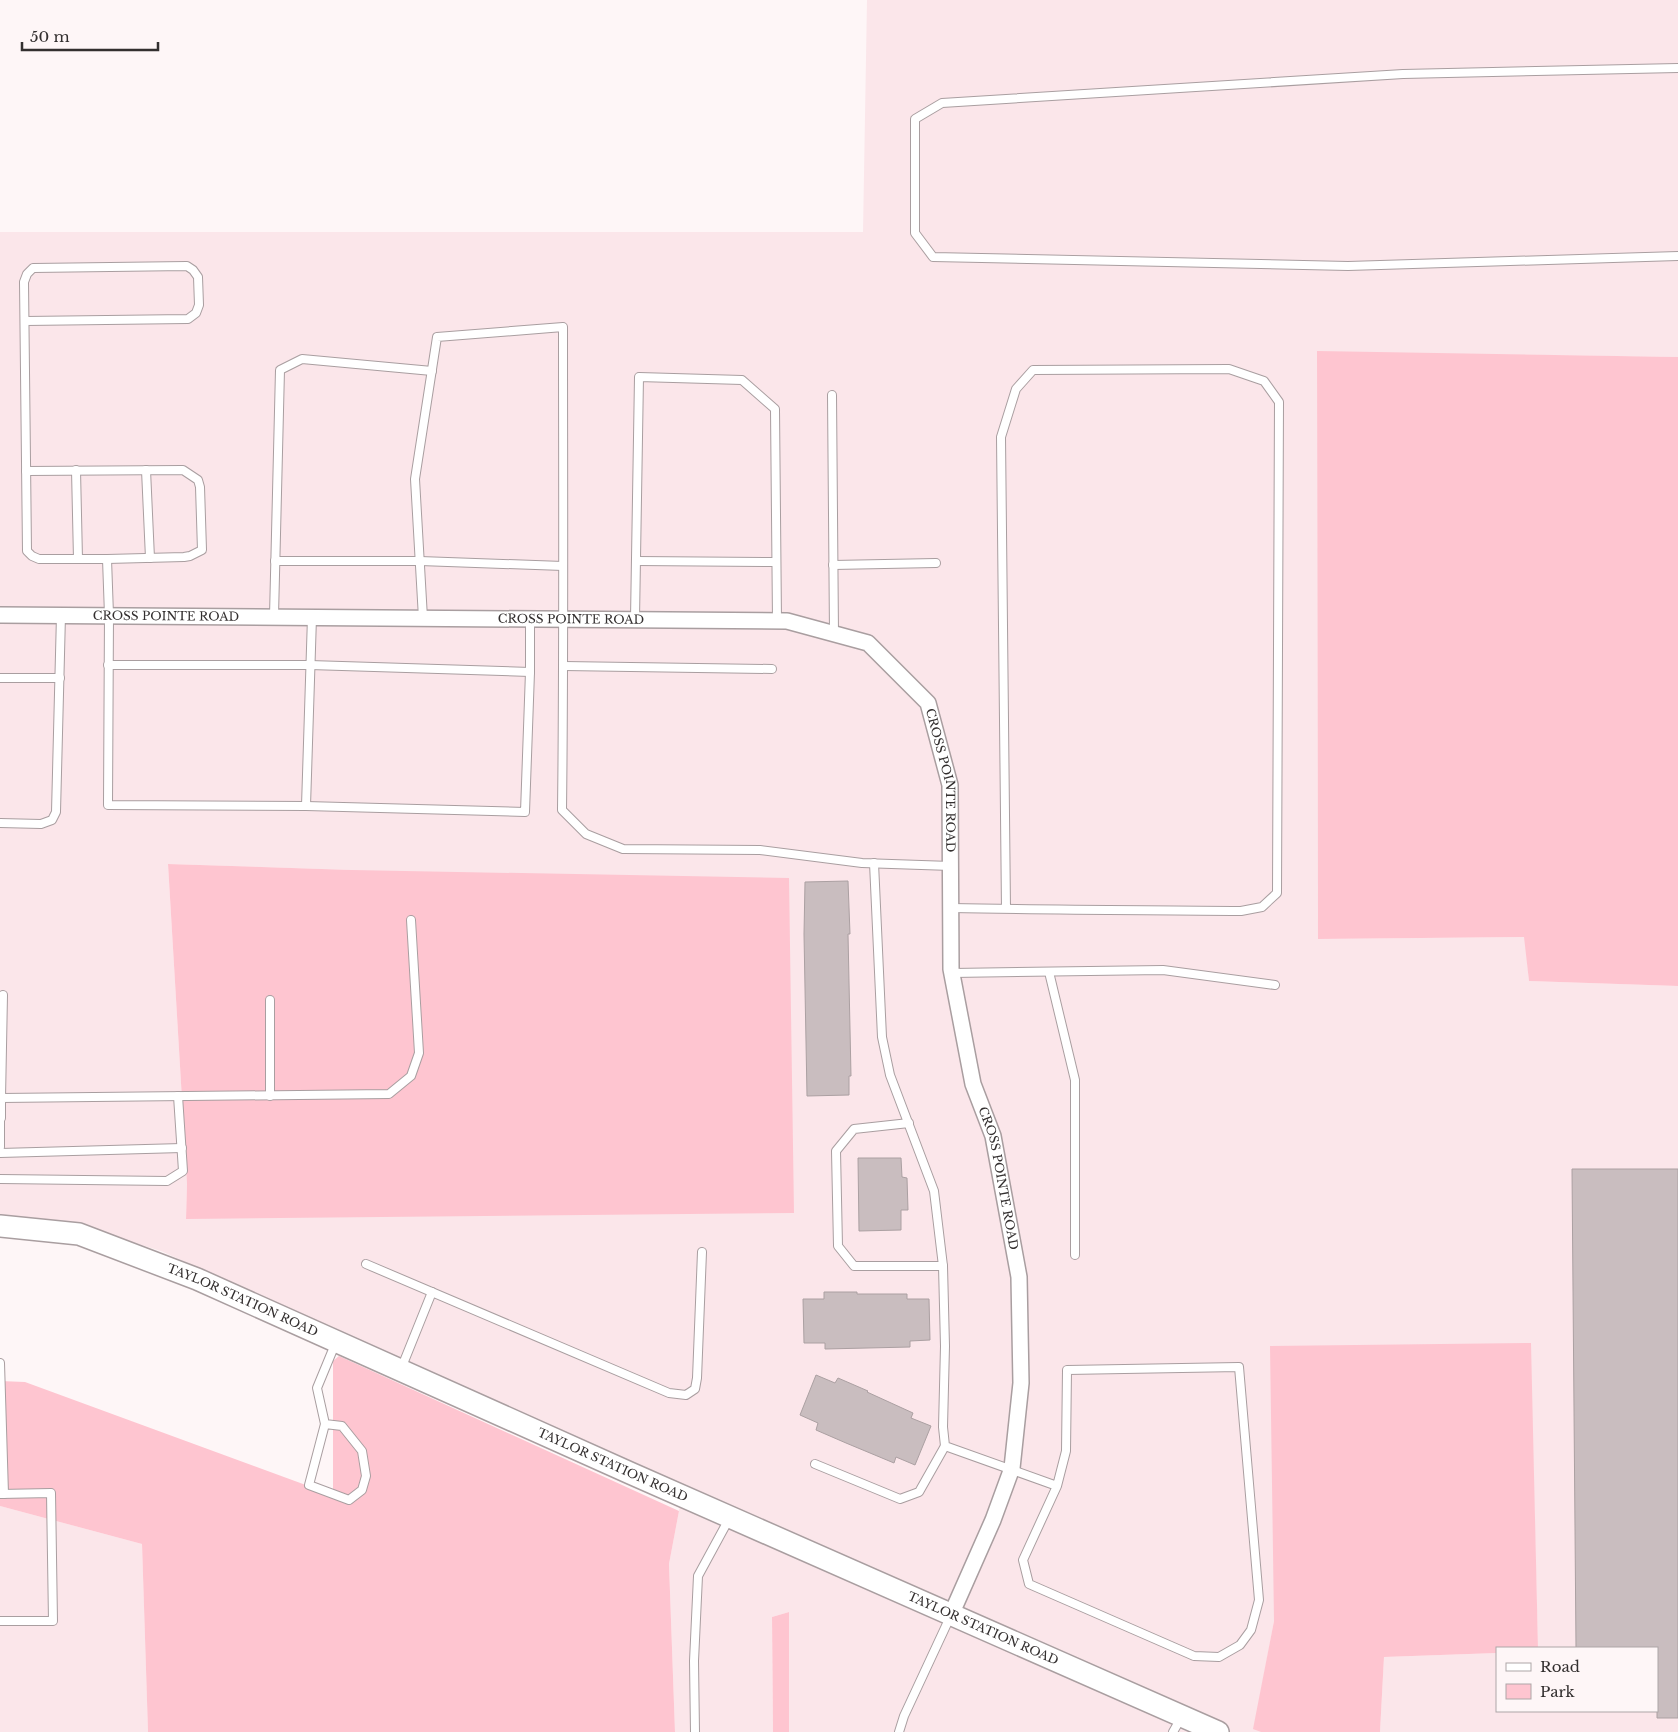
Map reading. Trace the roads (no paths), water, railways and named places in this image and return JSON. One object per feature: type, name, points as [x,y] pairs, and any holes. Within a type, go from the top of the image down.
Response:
[{"type":"main road","name":"TAYLOR STATION ROAD","points":[[0,1226],[79,1234],[197,1279],[951,1615],[1177,1724],[1218,1732]]},
{"type":"street","name":"CROSS POINTE ROAD","points":[[0,615],[787,621],[868,643],[928,703],[950,785],[952,973],[973,1084],[992,1136],[1019,1277],[1021,1383],[1012,1468],[993,1520],[951,1615]]},
{"type":"lane","points":[[1678,68],[1403,74],[942,103],[914,119],[914,129],[915,233],[934,257],[1348,266],[1678,256]]},
{"type":"lane","points":[[25,321],[188,319],[196,313],[199,305],[198,277],[193,270],[187,266],[33,268],[27,274],[24,282],[25,321],[26,471],[27,551],[39,559],[106,559],[184,557],[202,550],[200,487],[198,480],[183,470],[26,471]]},
{"type":"lane","points":[[423,618],[415,479],[437,337],[563,327],[564,666],[562,810],[586,834],[623,849],[760,850],[874,863],[951,866]]},
{"type":"lane","points":[[274,616],[280,370],[302,359],[432,371]]},
{"type":"lane","points":[[951,908],[1006,909],[1241,911],[1262,907],[1277,893],[1279,402],[1264,382],[1229,369],[1033,370],[1016,389],[1001,437],[1006,909]]},
{"type":"lane","points":[[635,619],[639,377],[742,380],[775,409],[777,621]]},
{"type":"lane","points":[[832,395],[834,634]]},
{"type":"lane","points":[[76,470],[78,559]]},
{"type":"lane","points":[[146,470],[150,558]]},
{"type":"lane","points":[[106,559],[109,616],[108,805],[306,806],[525,812],[530,618]]},
{"type":"lane","points":[[275,561],[420,562],[563,566]]},
{"type":"lane","points":[[636,562],[776,562]]},
{"type":"lane","points":[[833,565],[936,563]]},
{"type":"lane","points":[[0,823],[41,824],[52,820],[56,812],[61,615]]},
{"type":"lane","points":[[306,806],[312,617]]},
{"type":"lane","points":[[108,664],[310,665],[530,672]]},
{"type":"lane","points":[[564,666],[772,669]]},
{"type":"lane","points":[[0,678],[60,678]]},
{"type":"lane","points":[[815,1464],[900,1500],[919,1492],[945,1446],[943,1427],[945,1346],[943,1266],[934,1191],[890,1075],[882,1037],[874,863]]},
{"type":"lane","points":[[1,1098],[389,1094],[411,1076],[419,1053],[411,920]]},
{"type":"lane","points":[[952,973],[1163,970],[1274,985]]},
{"type":"lane","points":[[1049,972],[1075,1080],[1075,1254]]},
{"type":"lane","points":[[0,1147],[3,995]]},
{"type":"lane","points":[[270,1000],[270,1096]]},
{"type":"lane","points":[[0,1179],[168,1180],[183,1171],[178,1096]]},
{"type":"lane","points":[[909,1123],[854,1129],[836,1150],[838,1246],[854,1266],[943,1266]]},
{"type":"lane","points":[[0,1153],[182,1148]]},
{"type":"lane","points":[[366,1264],[669,1393],[686,1395],[695,1389],[697,1378],[702,1252]]},
{"type":"lane","points":[[401,1371],[432,1292]]},
{"type":"lane","points":[[326,1424],[342,1426],[362,1451],[366,1476],[362,1490],[349,1500],[309,1485],[326,1424],[317,1388],[336,1342]]},
{"type":"lane","points":[[0,1362],[2,1494],[51,1493],[53,1621],[0,1621]]},
{"type":"lane","points":[[1239,1367],[1259,1600],[1251,1630],[1240,1646],[1219,1657],[1194,1656],[1029,1584],[1023,1560],[1057,1486],[1066,1451],[1068,1370],[1239,1367]]},
{"type":"lane","points":[[945,1446],[1012,1468],[1057,1486]]},
{"type":"lane","points":[[695,1732],[694,1661],[698,1576],[730,1518]]},
{"type":"lane","points":[[899,1732],[904,1716],[951,1615]]}]
